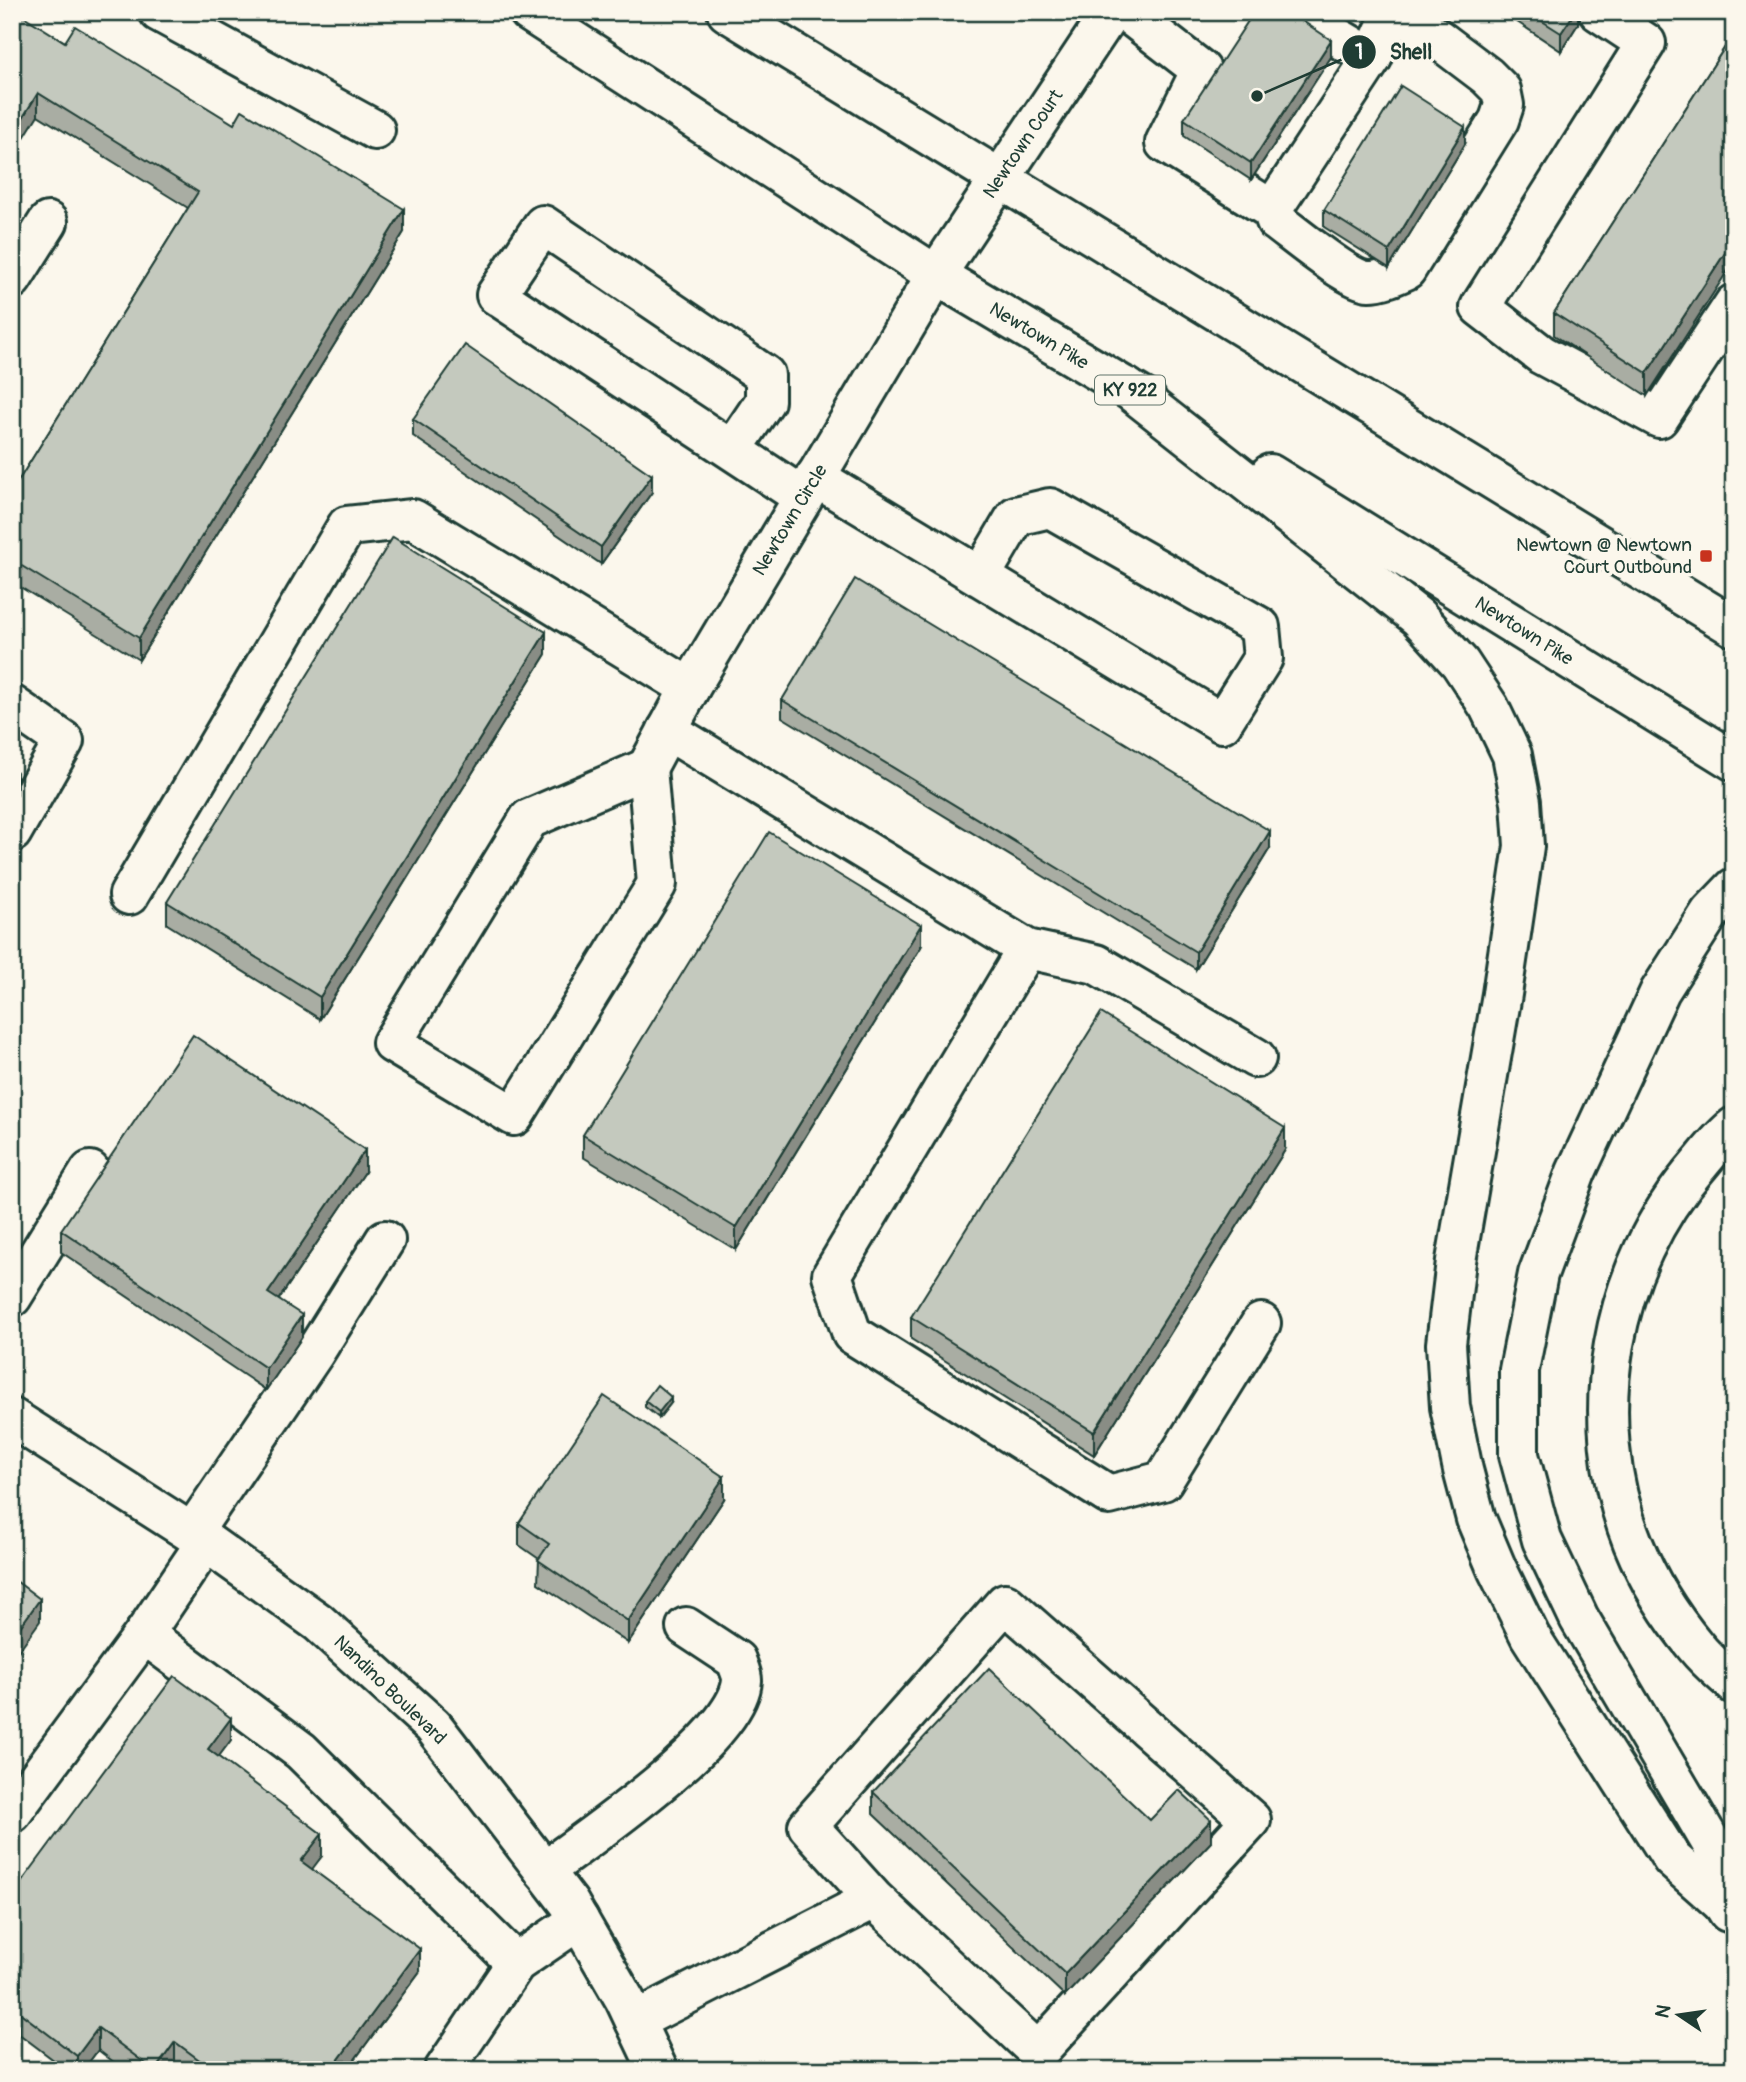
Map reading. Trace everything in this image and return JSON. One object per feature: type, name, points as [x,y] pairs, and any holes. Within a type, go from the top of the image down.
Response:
[{"type":"main road","points":[[159,12],[374,130]]},
{"type":"main road","name":"Newtown Pike","points":[[529,12],[936,275],[1233,451],[1734,761]]},
{"type":"main road","points":[[727,12],[1734,627]]},
{"type":"main road","name":"Newtown Court","points":[[936,275],[1111,12]]},
{"type":"main road","points":[[1126,12],[1201,70],[1165,143],[1272,210],[1276,221],[1348,274],[1367,282],[1406,270],[1499,120],[1504,105],[1501,90],[1487,76],[1413,19],[1395,19],[1385,29],[1372,58],[1272,210]]},
{"type":"main road","points":[[1295,12],[1372,58]]},
{"type":"main road","points":[[1600,12],[1647,43],[1480,307],[1542,355],[1659,418],[1734,304]]},
{"type":"main road","points":[[12,279],[48,222]]},
{"type":"main road","points":[[732,450],[765,401],[765,375],[543,225],[496,295],[732,450],[809,487],[980,577],[1222,723],[1263,658],[1259,627],[1050,508],[1016,516],[980,577]]},
{"type":"main road","name":"Newtown Circle","points":[[647,768],[691,688],[936,275]]},
{"type":"main road","points":[[1126,387],[1418,618],[1460,663],[1489,707],[1511,755],[1521,802],[1524,846],[1503,994],[1455,1273],[1446,1344],[1450,1407],[1476,1519],[1530,1636],[1672,1859],[1728,1914]]},
{"type":"main road","points":[[129,895],[347,526],[413,519],[691,688]]},
{"type":"main road","points":[[12,705],[64,741],[12,832]]},
{"type":"main road","points":[[667,730],[1027,949],[1096,964],[1256,1058]]},
{"type":"main road","points":[[647,768],[657,884],[514,1116],[393,1043],[529,819],[647,768]]},
{"type":"main road","points":[[1728,1914],[1713,1846],[1579,1618],[1542,1540],[1519,1455],[1519,1370],[1538,1274],[1576,1172],[1660,991],[1710,913],[1734,888]]},
{"type":"main road","points":[[1027,949],[832,1275],[852,1334],[1109,1495],[1163,1481],[1261,1324]]},
{"type":"main road","points":[[1734,1127],[1687,1178],[1652,1230],[1624,1298],[1612,1356],[1608,1415],[1614,1481],[1633,1543],[1659,1594],[1697,1648],[1734,1684]]},
{"type":"main road","points":[[12,1297],[90,1171]]},
{"type":"main road","points":[[12,1814],[144,1634],[199,1538],[385,1240]]},
{"type":"main road","name":"Nandino Boulevard","points":[[12,1418],[199,1538],[318,1622],[433,1726],[579,1920],[635,2021],[658,2070]]},
{"type":"main road","points":[[1005,1603],[1251,1820],[1038,2052],[874,1899],[808,1826],[1005,1603]]},
{"type":"main road","points":[[544,1871],[665,1779],[707,1742],[733,1707],[742,1680],[736,1660],[686,1627]]},
{"type":"main road","points":[[144,1634],[300,1751],[516,1963]]},
{"type":"main road","points":[[635,2021],[874,1899]]},
{"type":"main road","points":[[444,2070],[516,1963],[579,1920]]},
{"type":"building","points":[[12,12],[17,12],[65,42],[75,26],[234,124],[242,110],[404,209],[139,638],[12,560],[12,491],[198,192],[38,93],[12,135]]},
{"type":"building","points":[[1254,12],[1289,12],[1331,40],[1251,163],[1184,119]]},
{"type":"building","points":[[1528,12],[1575,12],[1561,33]]},
{"type":"building","points":[[1734,33],[1734,239],[1647,373],[1554,313]]},
{"type":"building","points":[[1401,86],[1465,127],[1389,251],[1324,210]]},
{"type":"building","points":[[465,345],[652,475],[601,547],[413,419]]},
{"type":"building","points":[[393,537],[546,632],[320,997],[167,902]]},
{"type":"building","points":[[855,579],[1270,831],[1196,952],[782,700]]},
{"type":"building","points":[[769,832],[921,925],[736,1228],[583,1135]]},
{"type":"building","points":[[1101,1013],[1285,1128],[1094,1432],[911,1317]]},
{"type":"building","points":[[193,1035],[365,1150],[268,1293],[302,1315],[266,1368],[61,1230]]},
{"type":"building","points":[[657,1385],[671,1397],[659,1412],[645,1401]]},
{"type":"building","points":[[604,1396],[724,1477],[628,1621],[538,1560],[549,1544],[519,1523]]},
{"type":"building","points":[[12,1578],[40,1599],[12,1638]]},
{"type":"building","points":[[989,1668],[1150,1820],[1179,1790],[1211,1820],[1065,1974],[873,1792]]},
{"type":"building","points":[[174,1676],[231,1718],[208,1749],[322,1834],[301,1861],[420,1949],[331,2070],[213,2070],[175,2042],[154,2070],[98,2028],[77,2056],[19,2012],[12,2021],[12,1895]]},
{"type":"place","name":"Shell","points":[[1257,96]]},
{"type":"place","name":"Newtown @ Newtown Court Outbound","points":[[1706,556]]}]
